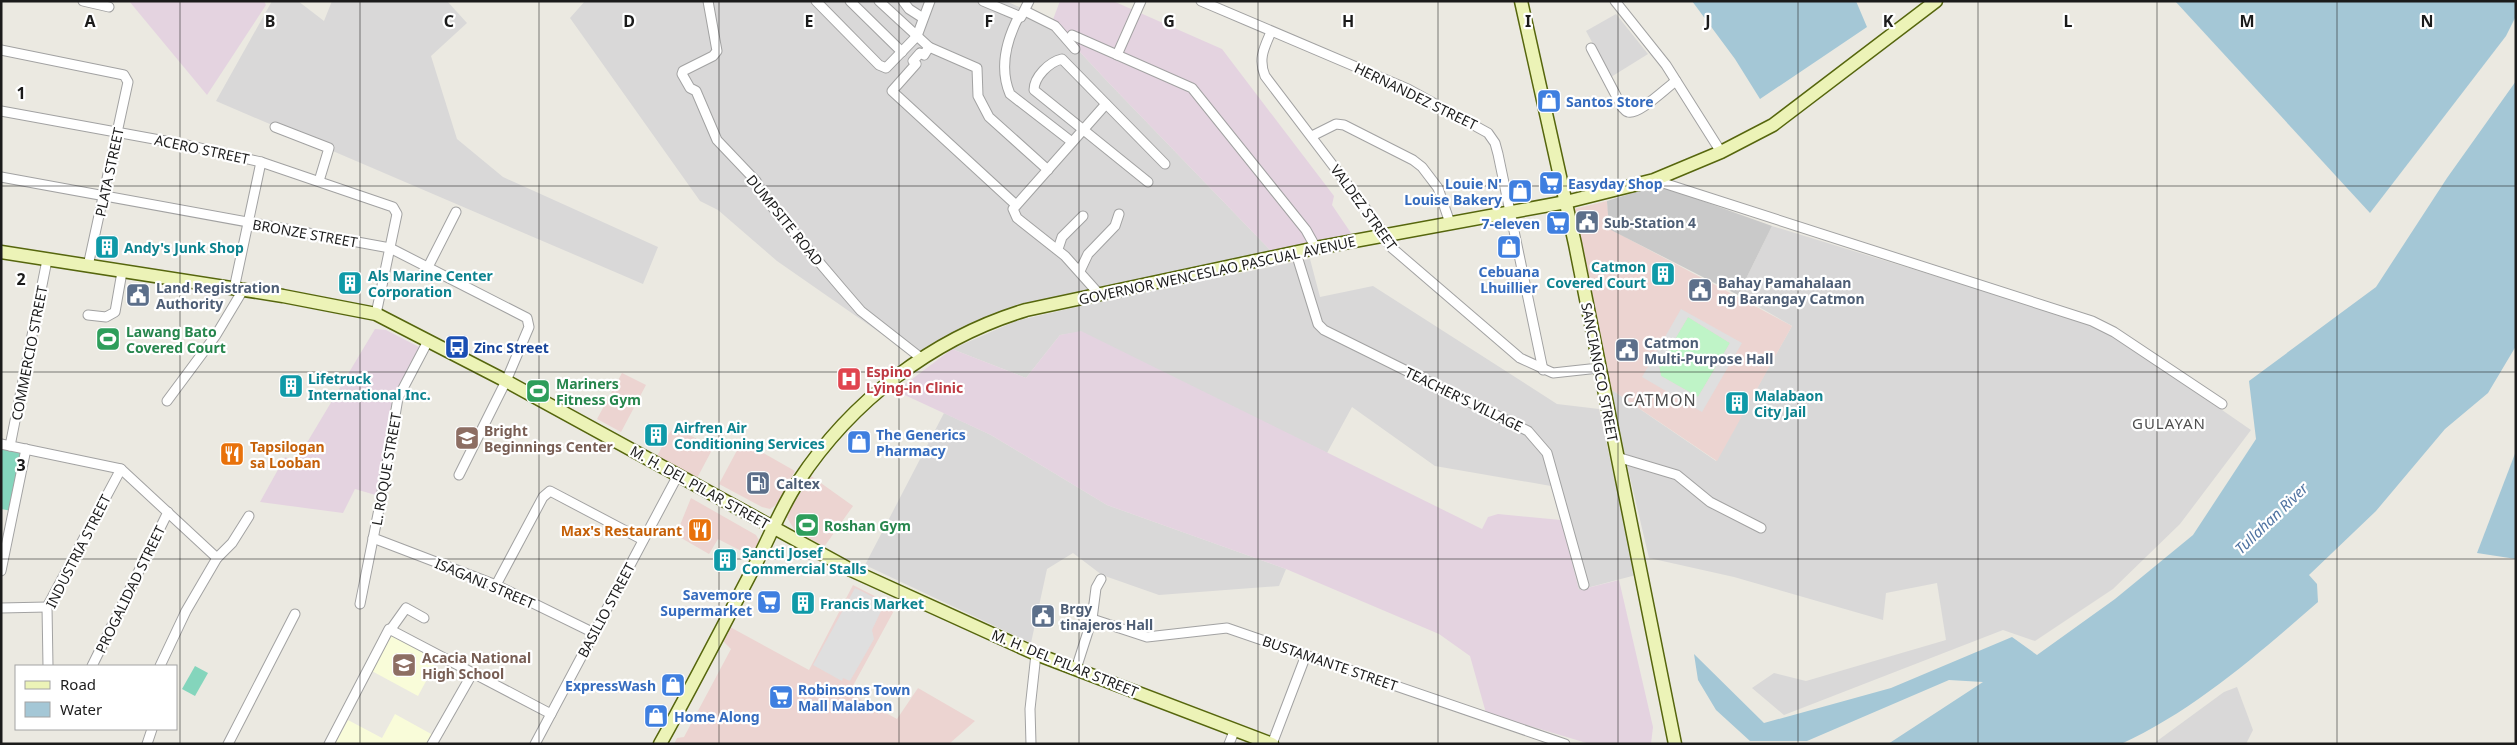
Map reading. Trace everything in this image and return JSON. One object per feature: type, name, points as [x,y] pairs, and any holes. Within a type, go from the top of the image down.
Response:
[{"type":"main road","name":"SANCIANGCO STREET","points":[[1521,1],[1566,202],[1675,744]]},
{"type":"main road","name":"GOVERNOR WENCESLAO PASCUAL AVENUE","points":[[660,744],[798,482],[841,426],[868,400],[921,358],[958,338],[1006,316],[1099,294],[1316,248],[1566,202],[1654,180],[1721,152],[1785,117],[1936,1]]},
{"type":"main road","name":"M. H. DEL PILAR STREET","points":[[1,252],[376,314],[506,381],[851,570],[1036,654],[1272,744]]},
{"type":"street","points":[[83,1],[109,7]]},
{"type":"street","name":"DUMPSITE ROAD","points":[[708,1],[717,51],[713,56],[682,74],[690,88],[696,91],[717,140],[756,182],[768,202],[861,311],[921,358]]},
{"type":"street","points":[[816,1],[882,67],[886,68],[917,36],[930,1]]},
{"type":"street","points":[[850,1],[902,52]]},
{"type":"street","points":[[880,1],[929,47],[977,68],[978,96],[989,118],[1048,170]]},
{"type":"street","points":[[903,1],[909,9],[923,18]]},
{"type":"street","points":[[983,1],[1055,26],[1075,49]]},
{"type":"street","points":[[1029,1],[1008,40],[1005,54],[1010,94],[1072,142]]},
{"type":"street","points":[[1117,55],[1141,1]]},
{"type":"street","name":"HERNANDEZ STREET","points":[[1201,1],[1408,89],[1485,130],[1495,143],[1543,370]]},
{"type":"street","points":[[1615,1],[1638,28],[1676,81],[1721,152]]},
{"type":"street","name":"VALDEZ STREET","points":[[1271,32],[1261,56],[1261,65],[1265,76],[1379,226],[1383,237],[1392,248],[1520,358],[1553,373],[1599,368]]},
{"type":"street","points":[[1072,36],[1192,88],[1306,230],[1316,248]]},
{"type":"street","points":[[929,47],[924,55],[920,53],[913,61],[916,64],[892,91],[1016,205]]},
{"type":"street","points":[[1591,48],[1622,107],[1629,113],[1636,112],[1646,106],[1676,81]]},
{"type":"street","name":"PLATA STREET","points":[[1,50],[124,75],[127,78],[128,82],[118,133],[88,266]]},
{"type":"street","points":[[1148,182],[1034,90],[1035,84],[1042,72],[1056,61],[1062,59],[1166,164]]},
{"type":"street","points":[[1099,294],[1058,249],[1017,218],[1012,209],[1106,104]]},
{"type":"street","name":"ACERO STREET","points":[[1,111],[260,162],[319,181],[396,210],[390,248]]},
{"type":"street","points":[[1312,136],[1336,124],[1344,125],[1413,160],[1432,178],[1450,222]]},
{"type":"street","points":[[274,127],[329,148],[319,181]]},
{"type":"street","points":[[167,401],[216,335],[239,290],[247,222],[260,162]]},
{"type":"street","name":"BRONZE STREET","points":[[1,177],[390,248],[527,318],[530,327],[506,381]]},
{"type":"street","points":[[1654,180],[2092,321],[2121,336],[2222,404]]},
{"type":"street","points":[[428,267],[456,212]]},
{"type":"street","points":[[1080,271],[1088,254],[1115,226],[1119,214]]},
{"type":"street","points":[[1058,249],[1062,237],[1083,216]]},
{"type":"street","points":[[376,314],[390,248]]},
{"type":"street","name":"TEACHER'S VILLAGE","points":[[1296,253],[1318,324],[1324,330],[1528,431],[1538,440],[1547,453],[1584,585]]},
{"type":"street","name":"COMMERCIO STREET","points":[[6,445],[47,260]]},
{"type":"street","points":[[88,315],[106,316],[114,312],[122,272]]},
{"type":"street","name":"L. ROQUE STREET","points":[[360,604],[398,398],[428,341]]},
{"type":"street","points":[[459,476],[506,381]]},
{"type":"street","points":[[6,445],[121,469],[217,558]]},
{"type":"street","points":[[1,571],[26,449]]},
{"type":"street","points":[[1617,457],[1677,475],[1710,502],[1761,528]]},
{"type":"street","name":"INDUSTRIA STREET","points":[[48,665],[47,607],[121,469]]},
{"type":"street","name":"BASILIO STREET","points":[[535,744],[678,475]]},
{"type":"street","points":[[496,585],[543,496],[550,491],[643,540]]},
{"type":"street","name":"PROGALIDAD STREET","points":[[92,665],[168,512]]},
{"type":"street","points":[[160,665],[186,611],[217,558],[232,543],[248,516]]},
{"type":"street","name":"ISAGANI STREET","points":[[373,538],[496,585],[594,633]]},
{"type":"street","points":[[1076,669],[1092,619],[1096,588],[1101,579]]},
{"type":"street","points":[[1,608],[47,607]]},
{"type":"street","points":[[329,744],[390,629],[403,609],[406,608],[424,618]]},
{"type":"street","points":[[228,744],[295,614]]},
{"type":"street","name":"BUSTAMANTE STREET","points":[[1092,619],[1147,638],[1227,628],[1565,744]]},
{"type":"street","points":[[390,629],[472,674],[551,714]]},
{"type":"street","points":[[1031,744],[1030,710],[1036,654]]},
{"type":"street","points":[[1272,744],[1306,655]]},
{"type":"street","points":[[432,744],[472,674]]},
{"type":"street","points":[[147,744],[152,730]]},
{"type":"street","points":[[1229,744],[1235,730]]},
{"type":"shaded area","points":[[129,1],[264,1],[266,5],[207,95]]},
{"type":"shaded area","points":[[272,1],[298,1],[324,21],[332,1],[447,1],[467,23],[431,56],[457,139],[503,177],[658,247],[643,284],[216,101]]},
{"type":"shaded area","points":[[585,1],[1006,1],[1052,22],[1273,253],[974,324],[912,355],[777,261],[718,210],[700,201],[570,18]]},
{"type":"shaded area","points":[[1060,1],[1113,1],[1222,49],[1334,196],[1332,205],[1353,236],[1273,253],[1052,22]]},
{"type":"shaded area","points":[[1616,14],[1648,54],[1611,77],[1586,31]]},
{"type":"shaded area","points":[[1658,185],[1772,226],[1738,295],[1609,229],[1607,201]]},
{"type":"shaded area","points":[[1607,201],[1610,229],[1792,326],[1717,461],[1609,388],[1574,209]]},
{"type":"shaded area","points":[[1772,226],[2072,318],[2115,336],[2251,430],[2180,524],[2113,589],[2035,641],[2003,630],[1784,715],[1752,688],[1774,673],[1806,681],[1946,640],[1937,583],[1886,593],[1883,620],[1734,577],[1649,558],[1609,388],[1716,461],[1792,326],[1738,295]]},
{"type":"shaded area","points":[[1310,259],[1320,297],[1373,286],[1557,404],[1599,409],[1636,575],[1579,590],[1551,486],[1435,466],[1352,407],[1327,453],[1081,332],[1060,335],[1026,378],[952,349],[1016,321],[1098,302]]},
{"type":"shaded area","points":[[1681,309],[1742,343],[1702,412],[1642,377]],"holes":[[[1688,317],[1730,343],[1698,397],[1661,376],[1659,366]]]},
{"type":"shaded area","points":[[375,329],[386,330],[421,348],[391,406],[379,496],[355,489],[343,513],[260,502],[285,457],[296,461]]},
{"type":"shaded area","points":[[1081,331],[1482,529],[1488,517],[1498,514],[1561,520],[1579,590],[1619,580],[1653,727],[1651,744],[1590,744],[1486,713],[1470,656],[1439,634],[1286,569],[1107,505],[991,435],[896,391],[952,349],[1026,378],[1060,335]]},
{"type":"shaded area","points":[[622,373],[646,385],[621,432],[597,419]]},
{"type":"shaded area","points":[[944,413],[991,435],[1107,505],[1286,569],[1279,586],[1159,595],[1102,575],[1073,553],[1047,569],[1031,643],[865,565]]},
{"type":"shaded area","points":[[677,428],[713,448],[695,482],[655,460],[670,432]]},
{"type":"shaded area","points":[[742,441],[795,471],[776,505],[770,509],[762,507],[719,484]]},
{"type":"shaded area","points":[[811,476],[853,506],[824,547],[794,529],[786,516]]},
{"type":"shaded area","name":"Max's Restaurant","points":[[691,498],[756,535],[760,542],[753,557],[718,539],[709,554],[676,535]]},
{"type":"shaded area","points":[[853,585],[896,607],[849,693],[897,719],[918,688],[975,721],[949,744],[674,744],[677,738],[684,737],[731,649],[723,641],[730,627],[809,670]]},
{"type":"shaded area","points":[[855,588],[879,600],[881,611],[872,630],[874,639],[850,681],[843,678],[842,681],[813,665]]},
{"type":"shaded area","name":"Acacia National High School","points":[[389,634],[438,659],[418,696],[370,670]]},
{"type":"shaded area","points":[[2237,687],[2253,730],[2246,744],[2153,744],[2224,692]]},
{"type":"shaded area","points":[[395,714],[433,735],[428,744],[335,744],[348,720],[382,738]]},
{"type":"green space","points":[[1688,317],[1730,343],[1698,397],[1661,376],[1659,366]]},
{"type":"green space","points":[[1,445],[25,450],[12,511],[1,509]]},
{"type":"green space","points":[[195,666],[208,673],[195,696],[182,689]]},
{"type":"water","points":[[1692,1],[1856,1],[1867,27],[1760,99],[1735,59]]},
{"type":"water","points":[[2175,1],[2516,1],[2516,16],[2506,36],[2370,213]]},
{"type":"water","name":"Tullahan River","points":[[2516,81],[2516,346],[2488,393],[2445,429],[2376,511],[2309,575],[2317,584],[2318,602],[2225,680],[2175,715],[2121,744],[1888,744],[1983,682],[1949,680],[1807,741],[1750,741],[1716,710],[1698,680],[1694,654],[1764,723],[1891,688],[2012,637],[2037,655],[2115,599],[2193,535],[2256,439],[2249,381],[2376,287],[2447,178]]},
{"type":"water","points":[[2516,451],[2516,559],[2477,553]]},
{"type":"place","name":"Santos Store","points":[[1549,101]]},
{"type":"place","name":"Easyday Shop","points":[[1551,183]]},
{"type":"place","name":"Louie N' Louise Bakery","points":[[1520,191]]},
{"type":"place","name":"Sub-Station 4","points":[[1587,222]]},
{"type":"place","name":"7-eleven","points":[[1558,223]]},
{"type":"place","name":"Andy's Junk Shop","points":[[107,247]]},
{"type":"place","name":"Cebuana Lhuillier","points":[[1509,247]]},
{"type":"place","name":"Catmon Covered Court","points":[[1663,274]]},
{"type":"place","name":"Als Marine Center Corporation","points":[[350,283]]},
{"type":"place","name":"Bahay Pamahalaan ng Barangay Catmon","points":[[1700,290]]},
{"type":"place","name":"Land Registration Authority","points":[[138,295]]},
{"type":"place","name":"Lawang Bato Covered Court","points":[[108,339]]},
{"type":"place","name":"Zinc Street","points":[[457,347]]},
{"type":"place","name":"Catmon Multi-Purpose Hall","points":[[1627,350]]},
{"type":"place","name":"Espino Lying-in Clinic","points":[[849,379]]},
{"type":"place","name":"Lifetruck International Inc.","points":[[291,386]]},
{"type":"place","name":"Mariners Fitness Gym","points":[[538,391]]},
{"type":"place","name":"Malabaon City Jail","points":[[1737,403]]},
{"type":"place","name":"Airfren Air Conditioning Services","points":[[656,435]]},
{"type":"place","name":"Bright Beginnings Center","points":[[467,438]]},
{"type":"place","name":"The Generics Pharmacy","points":[[859,442]]},
{"type":"place","name":"Tapsilogan sa Looban","points":[[232,454]]},
{"type":"place","name":"Caltex","points":[[758,483]]},
{"type":"place","name":"Roshan Gym","points":[[807,525]]},
{"type":"place","name":"Max's Restaurant","points":[[700,530]]},
{"type":"place","name":"Sancti Josef Commercial Stalls","points":[[725,560]]},
{"type":"place","name":"Savemore Supermarket","points":[[769,602]]},
{"type":"place","name":"Francis Market","points":[[803,603]]},
{"type":"place","name":"Brgy tinajeros Hall","points":[[1043,616]]},
{"type":"place","name":"Acacia National High School","points":[[404,665]]},
{"type":"place","name":"ExpressWash","points":[[673,685]]},
{"type":"place","name":"Robinsons Town Mall Malabon","points":[[781,697]]},
{"type":"place","name":"Home Along","points":[[656,716]]},
{"type":"district","name":"CATMON","points":[[1660,400]]},
{"type":"district","name":"GULAYAN","points":[[2169,423]]}]
